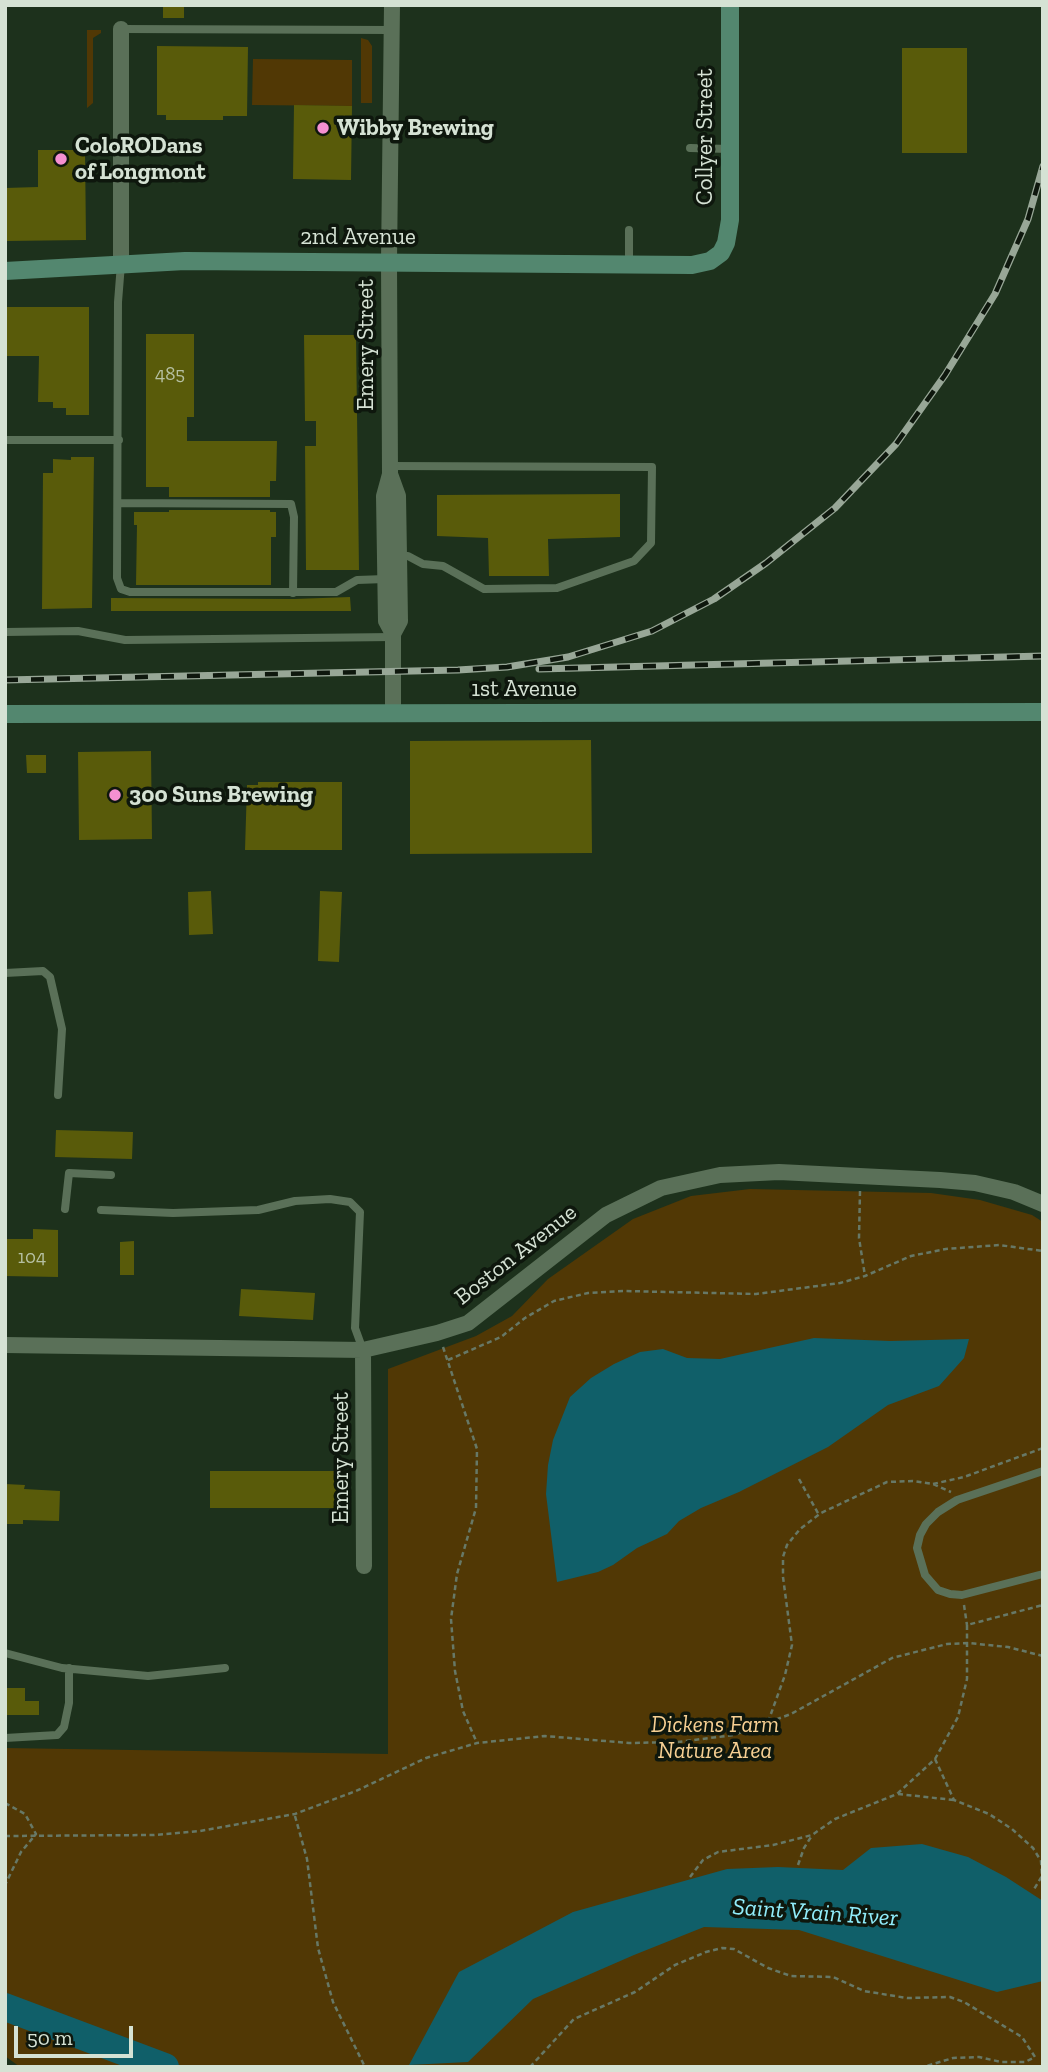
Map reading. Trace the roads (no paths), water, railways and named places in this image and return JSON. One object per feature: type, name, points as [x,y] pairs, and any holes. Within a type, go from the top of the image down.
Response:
[{"type":"street","name":"Emery Street","points":[[392,5],[388,261],[390,470],[384,496],[386,621],[393,635]]},
{"type":"street","name":"Collyer Street","points":[[710,261],[721,253],[726,243],[730,220],[730,5]]},
{"type":"street","points":[[121,29],[121,264]]},
{"type":"street","name":"2nd Avenue","points":[[5,271],[185,261],[692,265],[710,261]]},
{"type":"street","name":"Emery Street","points":[[390,470],[398,496],[400,556],[400,621],[393,635],[393,714]]},
{"type":"street","name":"1st Avenue","points":[[5,714],[1043,712]]},
{"type":"street","name":"Boston Avenue","points":[[5,1346],[363,1350],[438,1333],[468,1323],[606,1215],[661,1188],[720,1175],[779,1172],[975,1183],[1014,1192],[1043,1204]]},
{"type":"street","name":"Emery Street","points":[[363,1350],[364,1566]]},
{"type":"lane","points":[[121,29],[392,30]]},
{"type":"lane","points":[[690,148],[730,149]]},
{"type":"lane","points":[[629,230],[629,264]]},
{"type":"lane","points":[[121,264],[118,302],[117,578],[121,589],[130,592],[337,592],[357,580],[385,579]]},
{"type":"lane","points":[[5,440],[119,440]]},
{"type":"lane","points":[[390,470],[652,467],[651,543],[634,561],[556,588],[484,589],[443,566],[423,564],[408,556],[400,556]]},
{"type":"lane","points":[[118,503],[291,504],[294,517],[293,593]]},
{"type":"lane","points":[[5,632],[78,631],[125,640],[393,635]]},
{"type":"lane","points":[[5,973],[43,971],[50,976],[62,1030],[58,1095]]},
{"type":"lane","points":[[65,1209],[69,1173],[111,1175]]},
{"type":"lane","points":[[101,1210],[197,1213],[258,1210],[295,1201],[330,1199],[350,1202],[360,1212],[355,1328],[363,1350]]},
{"type":"lane","points":[[1043,1471],[964,1498],[938,1512],[926,1524],[917,1548],[925,1575],[938,1590],[950,1594],[962,1595],[1043,1574]]},
{"type":"lane","points":[[5,1653],[69,1668],[148,1676],[225,1668]]},
{"type":"lane","points":[[5,1738],[57,1735],[64,1727],[69,1703],[69,1668]]},
{"type":"water","points":[[814,1338],[890,1341],[969,1339],[964,1358],[939,1386],[888,1405],[828,1447],[701,1508],[679,1521],[667,1534],[637,1548],[613,1565],[598,1572],[557,1582],[546,1494],[548,1465],[553,1440],[570,1397],[591,1378],[640,1352],[663,1349],[687,1358],[720,1359]]},
{"type":"water","points":[[922,1844],[968,1857],[1043,1901],[1043,1981],[997,1992],[799,1930],[704,1927],[533,1999],[468,2062],[409,2065],[459,1972],[573,1912],[727,1869],[778,1867],[843,1870],[871,1848]]},
{"type":"waterway","name":"Saint Vrain River","points":[[5,2007],[165,2067]]},
{"type":"railway","points":[[5,680],[507,667],[568,657],[652,631],[714,599],[766,563],[835,508],[896,444],[945,375],[995,294],[1028,219],[1043,166]]},
{"type":"railway","points":[[539,669],[1043,656]]},
{"type":"place","name":"Wibby Brewing","points":[[323,128]]},
{"type":"place","name":"ColoRODans of Longmont","points":[[61,159]]},
{"type":"place","name":"300 Suns Brewing","points":[[115,795]]},
{"type":"park label","name":"Dickens Farm Nature Area","points":[[715,1738]]}]
